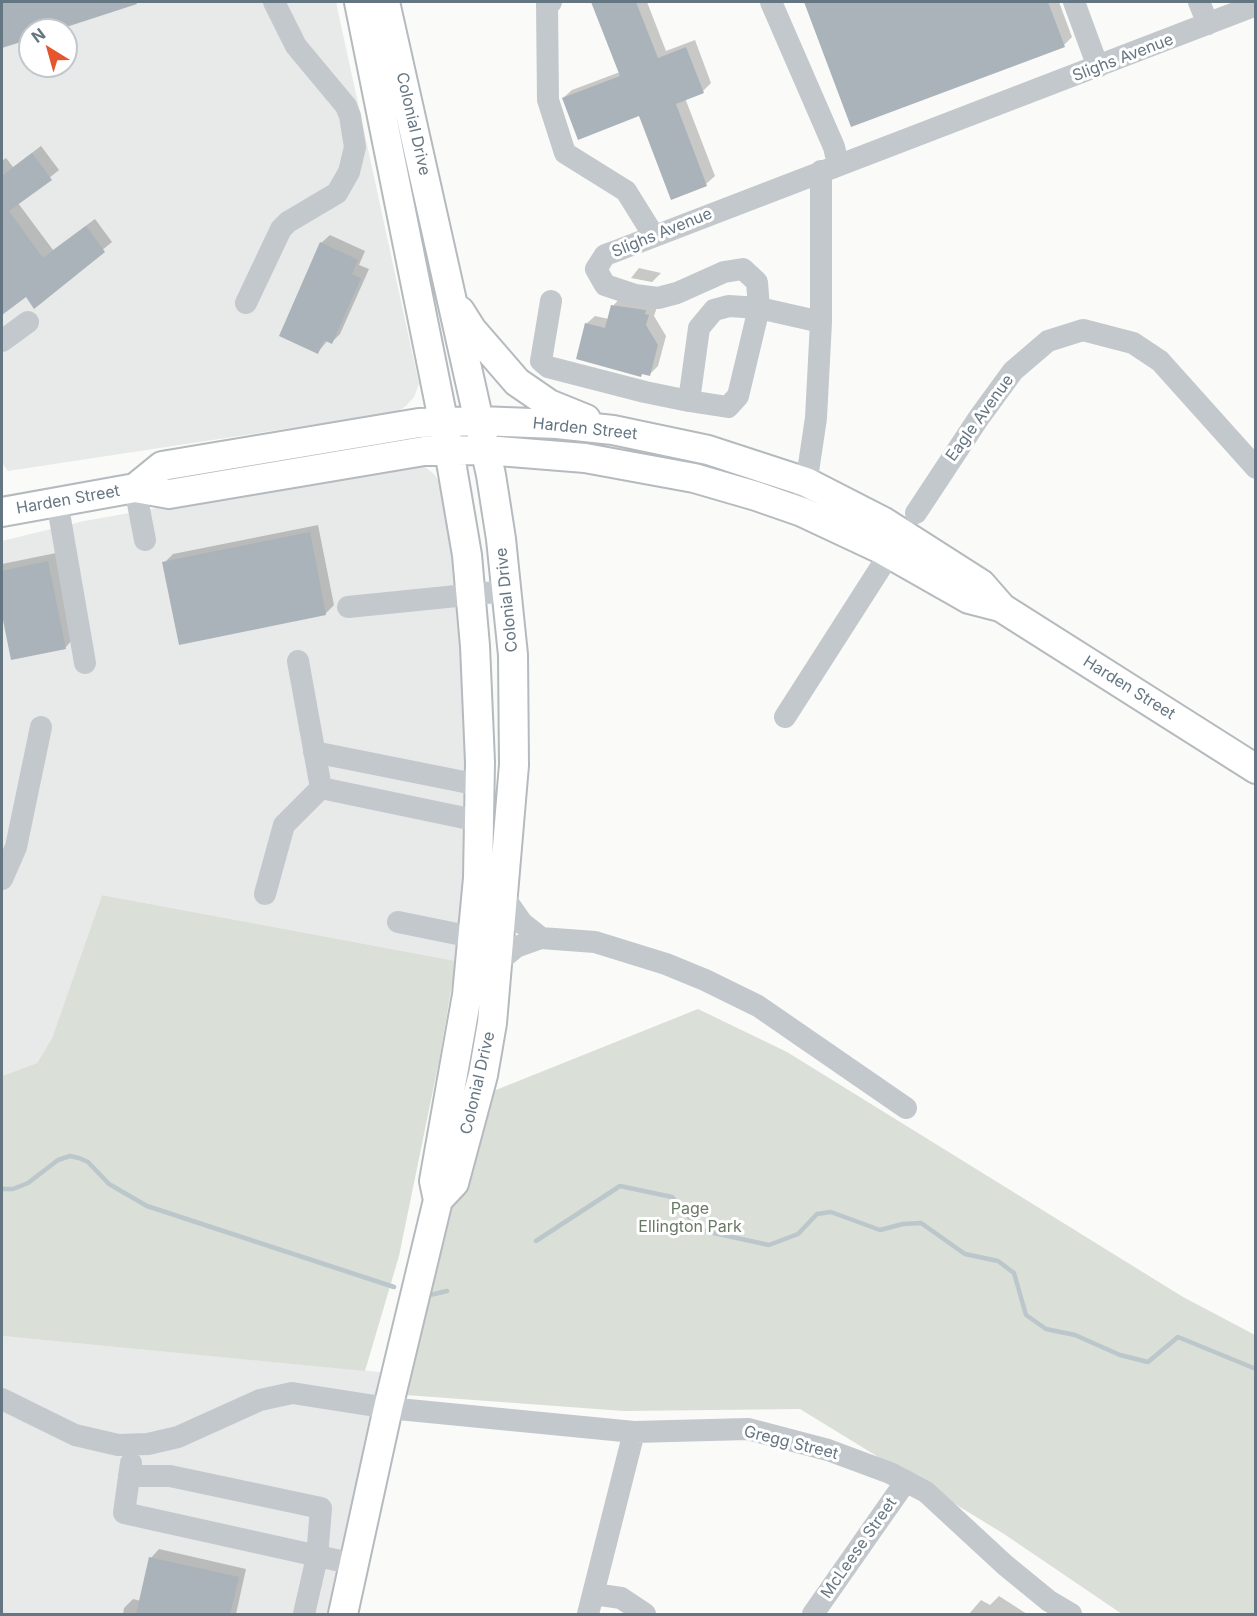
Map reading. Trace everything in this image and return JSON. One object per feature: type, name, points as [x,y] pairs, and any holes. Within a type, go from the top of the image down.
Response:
[{"type":"main road","name":"Colonial Drive","points":[[343,1614],[388,1408],[438,1200],[434,1182],[465,1005],[472,937],[479,785],[475,646],[467,555],[444,422],[359,2]]},
{"type":"main road","name":"Colonial Drive","points":[[386,2],[486,450],[501,539],[513,655],[514,765],[499,961],[483,1075],[454,1183],[438,1200]]},
{"type":"main road","points":[[452,298],[472,330],[517,382],[549,404],[613,430]]},
{"type":"main road","name":"Harden Street","points":[[135,488],[162,466],[356,432],[444,422],[557,424],[613,430],[708,450],[806,482],[884,522],[981,584],[1002,608],[1256,769]]},
{"type":"main road","name":"Harden Street","points":[[2,512],[135,488],[169,494],[357,461],[449,450],[486,450],[585,458],[694,477],[802,512],[881,549],[969,599],[1002,608]]},
{"type":"street","points":[[246,303],[281,230],[293,219],[337,193],[349,172],[355,147],[346,106],[296,46],[274,2]]},
{"type":"street","points":[[551,2],[547,3],[548,100],[565,153],[626,191],[644,240]]},
{"type":"street","points":[[771,2],[834,147],[829,168],[816,418],[802,512]]},
{"type":"street","points":[[1074,2],[1098,68]]},
{"type":"street","points":[[1199,2],[1208,24]]},
{"type":"street","name":"Slighs Avenue","points":[[759,299],[757,282],[743,269],[724,272],[658,298],[635,295],[605,285],[598,273],[605,255],[829,168],[1098,68],[1256,5]]},
{"type":"street","points":[[689,401],[699,328],[714,310],[759,299],[821,322]]},
{"type":"street","points":[[551,301],[541,361],[548,367],[689,401],[728,407],[738,396],[759,299]]},
{"type":"street","points":[[2,341],[28,322]]},
{"type":"street","name":"Eagle Avenue","points":[[916,513],[978,418],[1013,371],[1048,341],[1083,330],[1133,343],[1160,361],[1256,468]]},
{"type":"street","points":[[135,488],[145,540]]},
{"type":"street","points":[[57,501],[86,663]]},
{"type":"street","points":[[785,717],[879,570]]},
{"type":"street","points":[[348,607],[506,591]]},
{"type":"street","points":[[298,661],[321,788]]},
{"type":"street","points":[[2,879],[16,847],[41,727]]},
{"type":"street","points":[[315,752],[479,785]]},
{"type":"street","points":[[321,788],[478,822]]},
{"type":"street","points":[[265,894],[284,825],[321,788]]},
{"type":"street","points":[[504,897],[522,923],[541,938]]},
{"type":"street","points":[[398,922],[472,937]]},
{"type":"street","points":[[499,961],[516,947],[541,938],[595,942],[627,951],[705,980],[758,1006],[906,1108]]},
{"type":"street","name":"Gregg Street","points":[[2,1399],[90,1441],[133,1445],[178,1437],[260,1400],[292,1393],[388,1408],[634,1432],[748,1429],[828,1450],[906,1481],[926,1492],[1005,1565],[1071,1614]]},
{"type":"street","points":[[634,1432],[591,1604],[621,1598],[645,1614]]},
{"type":"street","points":[[133,1445],[124,1513],[354,1564]]},
{"type":"street","points":[[129,1476],[170,1476],[321,1508],[317,1557],[303,1614]]},
{"type":"street","name":"McLeese Street","points":[[813,1614],[906,1481]]},
{"type":"shaded area","points":[[2,2],[336,2],[419,384],[414,397],[397,412],[8,471],[2,463]]},
{"type":"shaded area","points":[[412,465],[425,467],[434,474],[450,509],[463,656],[470,799],[456,961],[102,895],[52,1038],[37,1063],[2,1076],[2,541],[84,521]]},
{"type":"shaded area","points":[[2,1336],[380,1372],[328,1614],[2,1614]]},
{"type":"green space","points":[[102,895],[456,961],[439,1061],[399,1256],[365,1371],[2,1336],[2,1076],[37,1063],[52,1038]]},
{"type":"green space","name":"Page Ellington Park","points":[[698,1009],[787,1052],[1183,1297],[1255,1335],[1255,1614],[1122,1614],[1004,1534],[800,1409],[624,1411],[406,1395],[476,1098]]},
{"type":"building","points":[[2,2],[136,2],[137,4],[78,23],[78,18],[18,18],[18,43],[2,48]]},
{"type":"building","points":[[591,2],[636,2],[658,58],[686,47],[704,93],[676,104],[707,186],[671,200],[639,116],[578,140],[562,98],[620,76]]},
{"type":"building","points":[[804,2],[1048,2],[1065,47],[851,127]]},
{"type":"building","points":[[32,153],[52,180],[9,211],[43,258],[86,226],[105,252],[34,309],[26,297],[2,315],[2,176]]},
{"type":"building","points":[[320,242],[358,260],[352,274],[361,278],[332,344],[324,340],[318,354],[279,336]]},
{"type":"building","points":[[611,305],[646,310],[645,314],[649,315],[646,325],[658,345],[650,376],[642,374],[641,377],[576,359],[585,323],[605,328]]},
{"type":"building","points":[[310,532],[326,615],[179,645],[162,562]]},
{"type":"building","points":[[48,561],[66,649],[11,660],[2,615],[2,571]]},
{"type":"building","points":[[149,1557],[239,1577],[230,1614],[136,1614]]},
{"type":"waterway","points":[[2,1189],[13,1189],[28,1183],[58,1160],[70,1156],[79,1158],[88,1162],[109,1184],[147,1206],[394,1287]]},
{"type":"waterway","points":[[536,1241],[620,1186],[672,1197],[700,1230],[769,1245],[798,1234],[817,1214],[831,1212],[880,1230],[903,1224],[921,1223],[965,1254],[998,1261],[1014,1273],[1026,1315],[1046,1329],[1075,1335],[1120,1355],[1148,1362],[1178,1337],[1256,1369]]},
{"type":"waterway","points":[[430,1295],[447,1291]]}]
